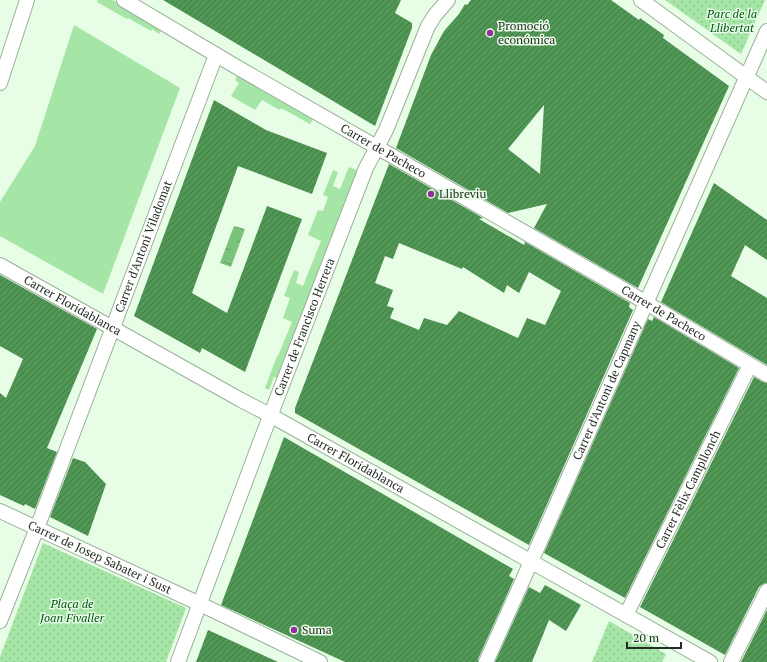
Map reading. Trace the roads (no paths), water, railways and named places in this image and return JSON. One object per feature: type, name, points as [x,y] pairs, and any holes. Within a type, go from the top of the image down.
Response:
[{"type":"street","points":[[0,83],[27,0]]},
{"type":"street","name":"Carrer de Pacheco","points":[[124,0],[767,375]]},
{"type":"street","name":"Carrer de Francisco Herrera","points":[[178,662],[270,415],[366,168],[386,130],[428,26],[448,0]]},
{"type":"street","points":[[641,0],[767,92]]},
{"type":"street","name":"Carrer d'Antoni de Capmany","points":[[486,662],[767,31]]},
{"type":"street","name":"Carrer d'Antoni Viladomat","points":[[0,621],[37,528],[216,55]]},
{"type":"street","name":"Carrer Floridablanca","points":[[0,265],[710,662]]},
{"type":"street","name":"Carrer Fèlix Campllonch","points":[[626,615],[750,365]]},
{"type":"street","name":"Carrer de Josep Sabater i Sust","points":[[0,511],[200,604],[320,662]]},
{"type":"street","points":[[731,662],[767,591]]},
{"type":"water","points":[[234,226],[245,229],[231,267],[220,263]]},
{"type":"place","name":"Promoció económica","points":[[490,33]]},
{"type":"place","name":"Llibreviu","points":[[431,194]]},
{"type":"place","name":"Suma","points":[[294,630]]},
{"type":"park label","name":"Parc de la Llibertat","points":[[732,21]]},
{"type":"park label","name":"Plaça de Joan Fivaller","points":[[72,611]]}]
